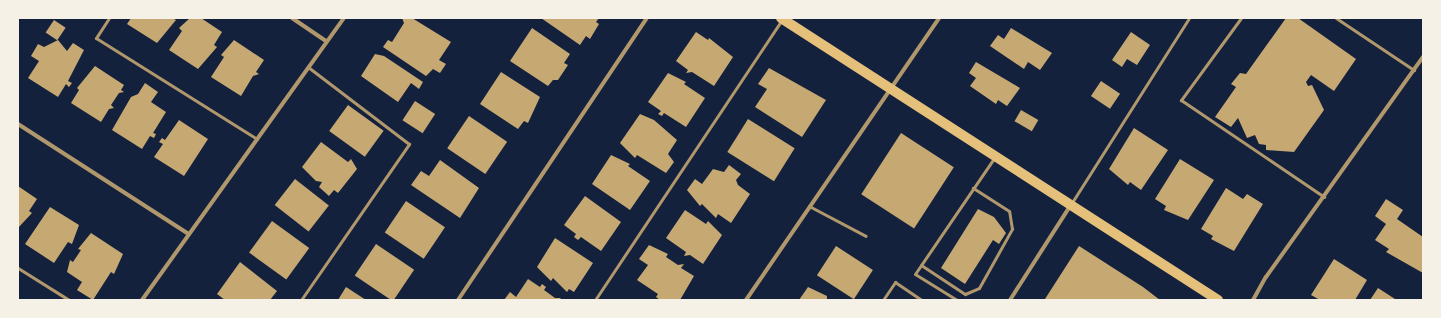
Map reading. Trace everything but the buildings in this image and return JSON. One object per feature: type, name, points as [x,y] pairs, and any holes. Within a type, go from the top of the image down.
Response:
[{"type":"main road","points":[[782,18],[1218,300]]},
{"type":"street","points":[[292,18],[326,41]]},
{"type":"street","points":[[142,300],[326,41],[344,18]]},
{"type":"street","points":[[458,300],[647,18]]},
{"type":"street","points":[[746,300],[939,18]]},
{"type":"street","points":[[1254,300],[1324,196],[1423,57]]},
{"type":"street","points":[[18,124],[189,234]]},
{"type":"street","points":[[1010,300],[1070,205]]},
{"type":"lane","points":[[109,18],[96,38],[257,138]]},
{"type":"lane","points":[[595,300],[782,18]]},
{"type":"lane","points":[[1070,205],[1189,18]]},
{"type":"lane","points":[[1241,18],[1182,100],[1324,196]]},
{"type":"lane","points":[[1336,18],[1414,70]]},
{"type":"lane","points":[[301,300],[409,144],[308,67]]},
{"type":"lane","points":[[958,300],[915,274],[994,156]]},
{"type":"lane","points":[[921,265],[965,294],[979,288],[1012,229],[1009,211],[973,188]]},
{"type":"lane","points":[[809,206],[866,236]]},
{"type":"lane","points":[[18,268],[69,300]]},
{"type":"lane","points":[[883,300],[895,282],[922,300]]}]
